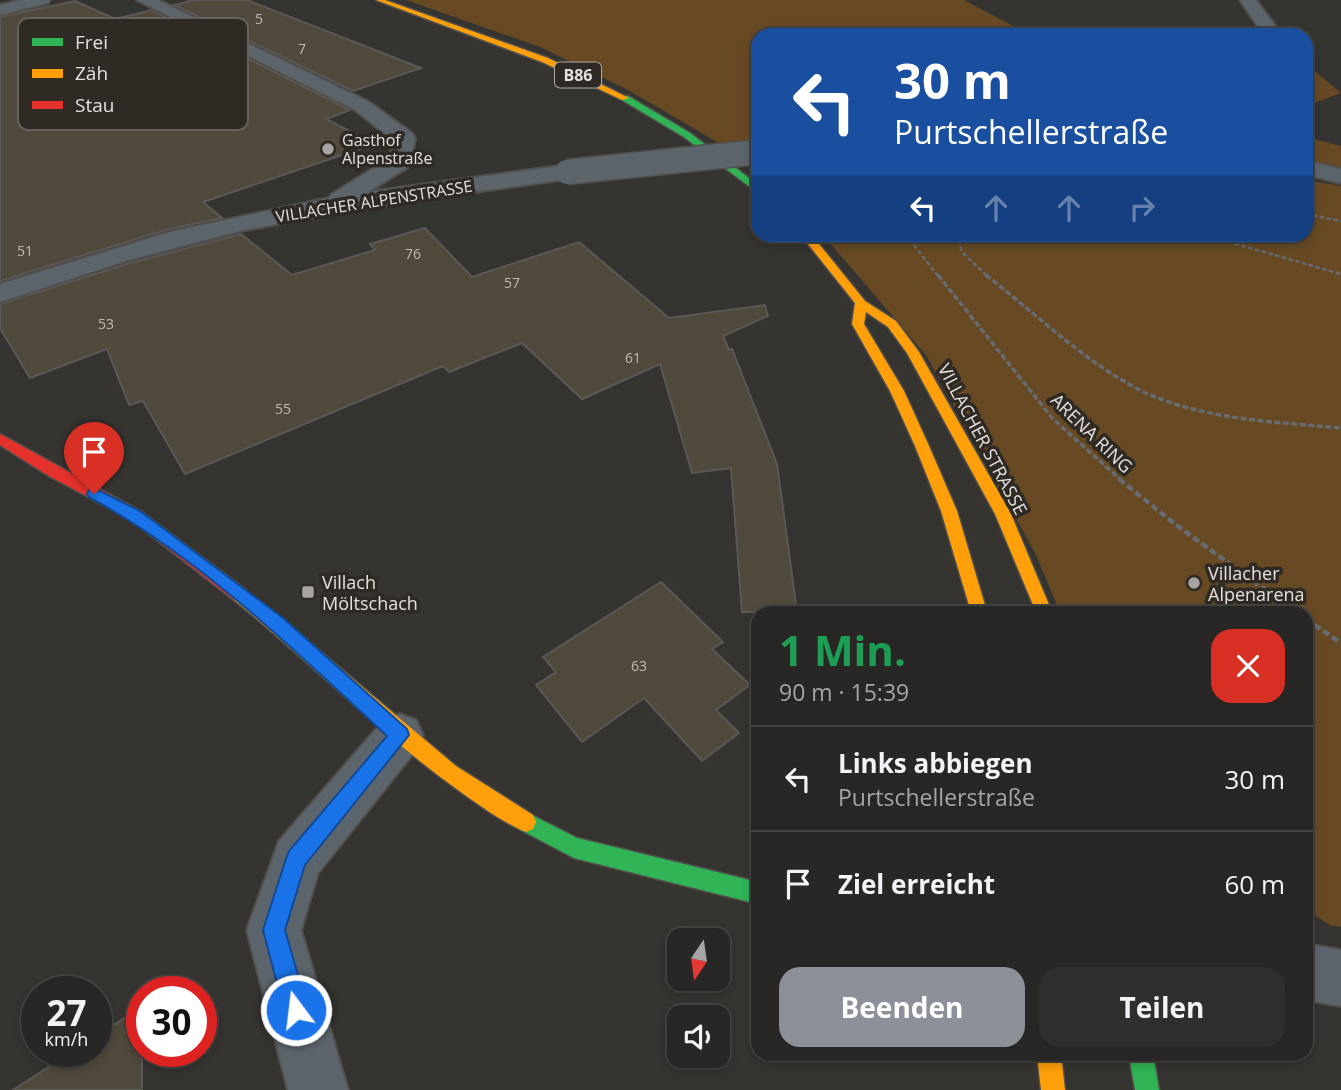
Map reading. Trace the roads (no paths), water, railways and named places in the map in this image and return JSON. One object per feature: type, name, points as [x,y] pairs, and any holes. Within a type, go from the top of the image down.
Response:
[{"type":"main road","name":"B86","points":[[379,0],[512,48],[573,73],[641,106],[700,144],[751,184]]},
{"type":"main road","name":"VILLACHER STRASSE","points":[[811,242],[861,303],[892,324],[927,374],[1003,514],[1041,606]]},
{"type":"main road","points":[[861,303],[858,324],[897,391],[922,446],[949,512],[977,606]]},
{"type":"main road","points":[[0,439],[135,515],[277,623],[400,735],[485,800],[574,848],[751,890]]},
{"type":"main road","points":[[1050,1061],[1053,1090]]},
{"type":"main road","points":[[1142,1061],[1147,1090]]},
{"type":"street","points":[[0,10],[42,0]]},
{"type":"street","points":[[145,0],[182,18]]},
{"type":"street","points":[[1248,0],[1268,28]]},
{"type":"street","points":[[248,50],[362,106],[404,138],[400,162],[331,206]]},
{"type":"street","name":"VILLACHER ALPENSTRASSE","points":[[0,293],[148,245],[241,223],[331,206],[567,172],[751,153]]},
{"type":"street","points":[[1313,170],[1341,176]]},
{"type":"street","points":[[318,1090],[274,930],[297,859],[400,735]]},
{"type":"street","points":[[1313,973],[1341,978]]},
{"type":"place","name":"Gasthof Alpenstraße","points":[[328,149]]},
{"type":"place","name":"Villacher Alpenarena","points":[[1194,583]]},
{"type":"place","name":"Villach Möltschach","points":[[308,592]]}]
